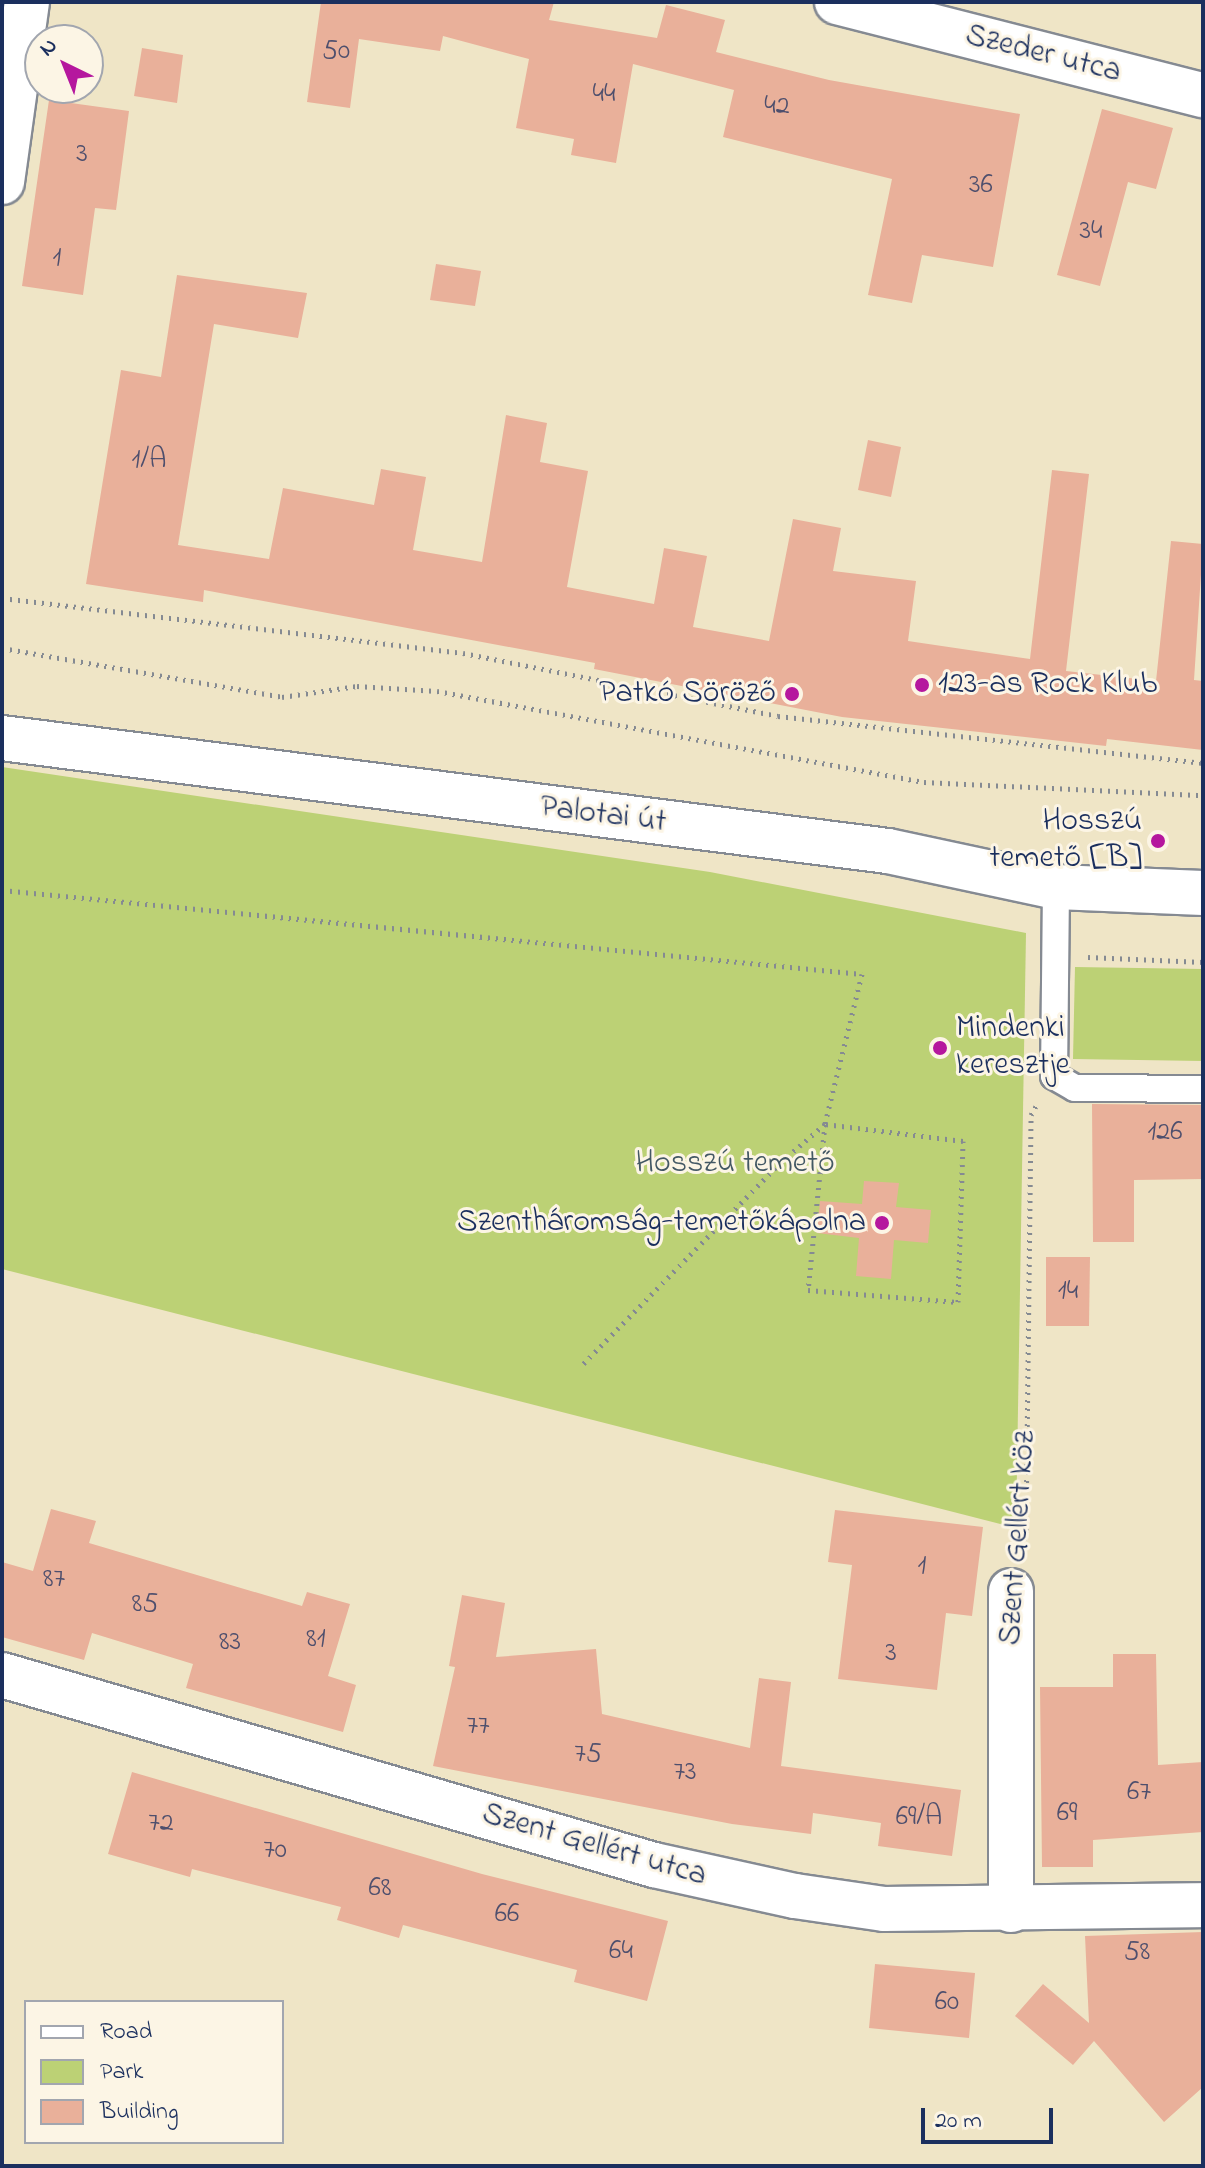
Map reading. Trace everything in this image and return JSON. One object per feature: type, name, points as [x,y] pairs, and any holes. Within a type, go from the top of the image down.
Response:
[{"type":"street","points":[[2,182],[27,2]]},
{"type":"street","name":"Szeder utca","points":[[837,2],[1203,95]]},
{"type":"street","name":"Palotai út","points":[[2,738],[888,851],[1056,887],[1203,893]]},
{"type":"street","name":"Szent Gellért köz","points":[[1011,1591],[1011,1910]]},
{"type":"street","name":"Szent Gellért utca","points":[[2,1675],[720,1881],[884,1909],[1011,1910],[1203,1905]]},
{"type":"lane","points":[[1056,887],[1054,1076],[1075,1088],[1203,1089]]},
{"type":"path","points":[[2,598],[463,653],[778,716],[1203,763]]},
{"type":"path","points":[[2,648],[282,697],[357,686],[437,691],[924,782],[1203,795]]},
{"type":"path","points":[[2,890],[862,974],[825,1124],[808,1290],[958,1302],[963,1141],[825,1124],[781,1162],[580,1367]]},
{"type":"path","points":[[1054,956],[1203,962]]},
{"type":"path","name":"Szent Gellért köz","points":[[1011,1591],[1026,1530],[1031,1115],[1054,1076]]},
{"type":"green space","name":"Hosszú temető","points":[[2,767],[710,872],[1026,933],[1016,1528],[2,1269]]},
{"type":"green space","points":[[1075,967],[1203,969],[1203,1061],[1073,1059]]},
{"type":"building","points":[[321,2],[554,2],[549,20],[657,38],[666,5],[725,20],[716,52],[829,80],[1020,114],[993,267],[922,255],[912,303],[868,295],[892,179],[723,137],[734,90],[633,64],[616,163],[571,155],[574,139],[516,128],[529,59],[443,36],[440,51],[359,39],[350,108],[307,102]]},
{"type":"building","points":[[142,48],[183,55],[177,103],[134,96]]},
{"type":"building","points":[[48,104],[78,104],[129,111],[116,210],[95,208],[83,295],[22,286]]},
{"type":"building","points":[[1102,109],[1173,128],[1156,189],[1128,182],[1100,286],[1057,275]]},
{"type":"building","points":[[436,264],[481,271],[475,306],[430,300]]},
{"type":"building","points":[[177,275],[307,293],[298,338],[214,324],[178,545],[269,559],[283,488],[374,505],[381,469],[426,477],[413,550],[482,562],[506,415],[547,423],[540,462],[588,471],[567,587],[654,604],[664,548],[707,556],[693,627],[769,641],[793,519],[841,528],[833,571],[916,581],[908,641],[1030,659],[1052,470],[1089,474],[1066,671],[1156,681],[1171,541],[1203,544],[1194,680],[1203,681],[1203,750],[1107,739],[1106,746],[842,717],[594,669],[595,663],[204,590],[203,602],[86,584],[121,370],[161,377]]},
{"type":"building","points":[[868,440],[901,447],[891,497],[858,490]]},
{"type":"building","points":[[1092,1104],[1203,1105],[1203,1179],[1134,1180],[1134,1242],[1093,1242]]},
{"type":"building","name":"Szentháromság-temetőkápolna","points":[[864,1181],[899,1183],[896,1207],[931,1210],[928,1243],[894,1240],[891,1279],[856,1276],[859,1238],[817,1233],[820,1201],[862,1204]]},
{"type":"building","points":[[1046,1257],[1090,1257],[1089,1326],[1046,1326]]},
{"type":"building","points":[[51,1509],[96,1521],[89,1543],[302,1606],[307,1592],[350,1604],[328,1676],[356,1685],[343,1732],[186,1688],[193,1664],[92,1633],[84,1660],[2,1637],[2,1562],[33,1571]]},
{"type":"building","points":[[835,1510],[983,1527],[972,1616],[946,1613],[937,1690],[838,1679],[852,1565],[828,1562]]},
{"type":"building","points":[[462,1595],[505,1603],[496,1657],[596,1649],[602,1714],[750,1748],[759,1678],[791,1682],[781,1766],[961,1790],[952,1856],[878,1846],[881,1823],[813,1813],[811,1834],[732,1824],[433,1766],[455,1667],[449,1666]]},
{"type":"building","points":[[1113,1654],[1156,1654],[1158,1765],[1203,1762],[1203,1832],[1093,1840],[1093,1867],[1042,1867],[1040,1687],[1113,1687]]},
{"type":"building","points":[[132,1772],[482,1874],[668,1921],[647,2001],[574,1982],[577,1970],[403,1925],[399,1938],[337,1920],[341,1907],[192,1869],[190,1877],[108,1854]]},
{"type":"building","points":[[1203,1932],[1203,2087],[1164,2122],[1094,2041],[1073,2065],[1015,2016],[1043,1984],[1089,2023],[1085,1936]]},
{"type":"building","points":[[875,1964],[975,1973],[969,2038],[869,2028]]},
{"type":"place","name":"123-as Rock Klub","points":[[922,685]]},
{"type":"place","name":"Patkó Söröző","points":[[792,694]]},
{"type":"place","name":"Hosszú temető [B]","points":[[1158,841]]},
{"type":"place","name":"Mindenki keresztje","points":[[940,1048]]},
{"type":"place","name":"Szentháromság-temetőkápolna","points":[[882,1223]]}]
